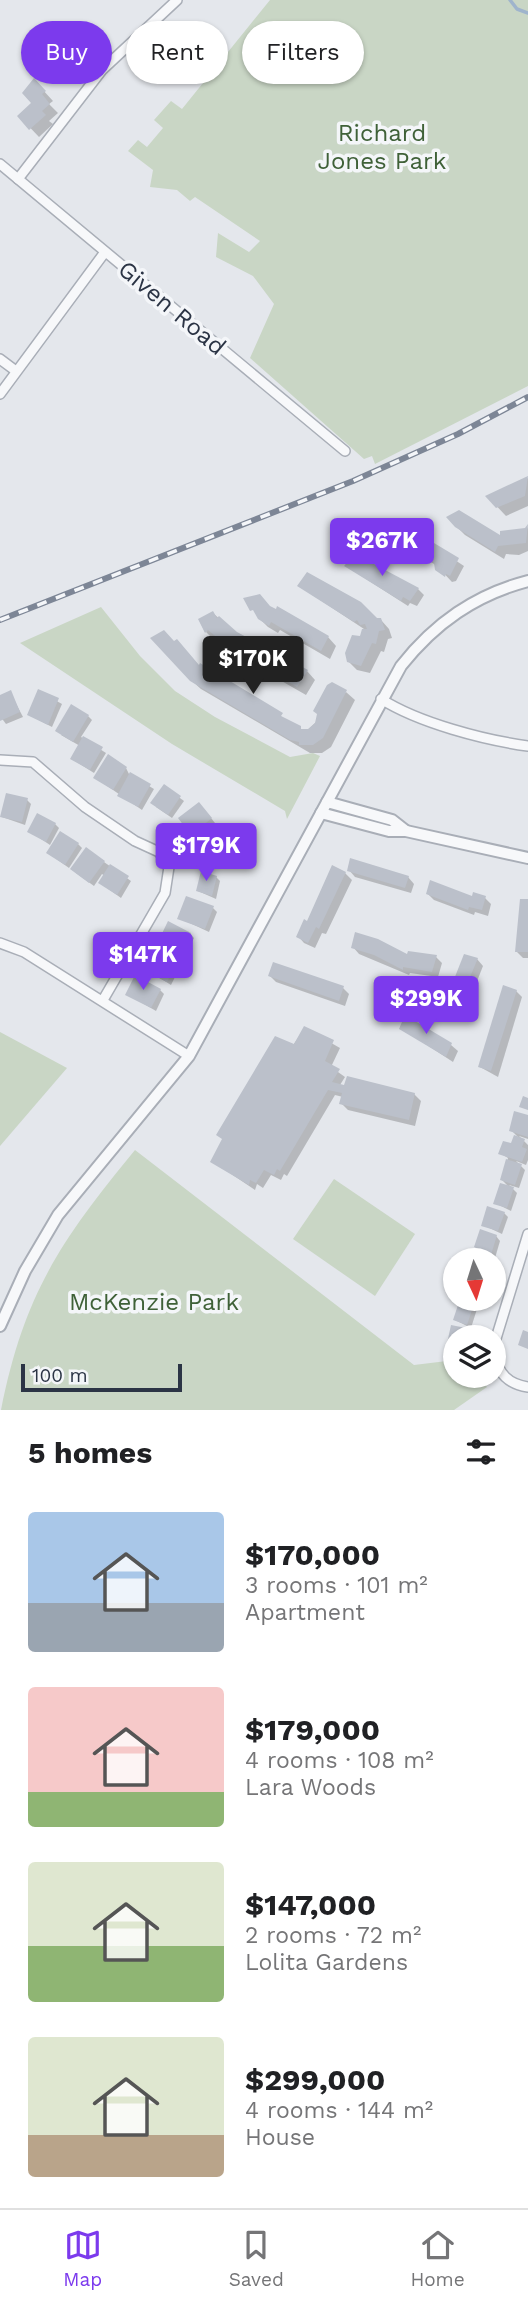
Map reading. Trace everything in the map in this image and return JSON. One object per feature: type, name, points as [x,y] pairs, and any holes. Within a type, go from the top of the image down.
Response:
[{"type":"street","points":[[18,179],[102,70],[177,0]]},
{"type":"street","name":"Given Road","points":[[0,164],[345,451]]},
{"type":"street","points":[[0,394],[104,252]]},
{"type":"street","points":[[0,359],[16,371]]},
{"type":"street","points":[[0,1326],[25,1270],[58,1215],[189,1056],[401,666],[437,626],[476,600],[528,581]]},
{"type":"street","points":[[381,699],[397,709],[456,728],[528,746]]},
{"type":"street","points":[[0,760],[33,762],[95,814],[135,841],[159,852],[169,867],[165,893],[103,1000]]},
{"type":"street","points":[[327,802],[392,820],[406,831]]},
{"type":"street","points":[[321,813],[389,831],[406,831],[528,858]]},
{"type":"street","points":[[0,943],[24,952],[189,1056]]},
{"type":"street","points":[[500,1325],[528,1234]]},
{"type":"street","points":[[506,1379],[528,1387]]},
{"type":"green space","name":"Richard Jones Park","points":[[270,0],[528,0],[528,386],[375,464],[372,456],[364,459],[250,358],[274,304],[253,276],[216,257],[218,233],[249,252],[260,241],[195,197],[190,201],[177,190],[150,187],[153,170],[128,151],[138,140],[147,147],[163,128],[154,120],[171,101],[182,109],[202,84],[228,84],[228,52],[242,35],[242,84],[364,84],[364,21],[253,21]]},
{"type":"green space","points":[[101,607],[140,656],[175,691],[215,717],[290,757],[313,753],[320,756],[287,819],[285,811],[172,744],[20,643]]},
{"type":"green space","points":[[0,1032],[67,1068],[0,1146]]},
{"type":"green space","name":"McKenzie Park","points":[[135,1150],[414,1365],[443,1361],[443,1388],[486,1388],[454,1410],[1,1410],[10,1369],[34,1300],[66,1241]]},
{"type":"green space","points":[[334,1179],[415,1234],[375,1296],[293,1239]]},
{"type":"building","points":[[29,84],[40,84],[46,91],[42,94],[50,104],[42,111],[46,115],[29,130],[17,116],[31,103],[22,93]]},
{"type":"building","points":[[528,476],[525,496],[496,508],[485,496]]},
{"type":"building","points":[[459,510],[500,535],[500,531],[525,528],[528,524],[526,543],[498,546],[495,552],[455,527],[446,517]]},
{"type":"building","points":[[414,531],[459,558],[450,576],[446,574],[445,577],[435,570],[434,563],[407,547],[404,552],[389,544]]},
{"type":"building","points":[[355,554],[419,588],[410,601],[403,597],[401,601],[344,566]]},
{"type":"building","points":[[307,572],[361,602],[377,618],[381,618],[385,630],[379,631],[376,644],[372,643],[361,666],[347,662],[345,653],[352,635],[360,636],[362,629],[367,629],[365,624],[360,625],[357,620],[354,622],[297,586]]},
{"type":"building","points":[[260,594],[270,606],[276,609],[277,606],[329,636],[321,651],[271,622],[269,626],[258,619],[243,598]]},
{"type":"building","points":[[213,611],[217,618],[219,616],[237,632],[308,670],[297,687],[228,647],[208,630],[205,633],[198,619]]},
{"type":"building","points":[[164,630],[174,641],[177,639],[199,665],[200,663],[283,713],[281,716],[301,726],[301,729],[308,729],[315,723],[317,714],[313,711],[327,685],[332,682],[347,690],[323,738],[313,745],[299,745],[299,742],[290,740],[190,681],[150,638]]},
{"type":"building","points":[[38,689],[59,698],[48,725],[27,715]]},
{"type":"building","points":[[11,690],[20,712],[0,721],[0,695]]},
{"type":"building","points":[[71,704],[89,715],[73,742],[55,731]]},
{"type":"building","points":[[83,736],[103,747],[90,770],[70,759]]},
{"type":"building","points":[[108,754],[127,767],[113,790],[93,778]]},
{"type":"building","points":[[130,772],[151,784],[138,807],[117,796]]},
{"type":"building","points":[[164,784],[181,796],[168,815],[150,803]]},
{"type":"building","points":[[6,793],[28,798],[22,822],[0,817]]},
{"type":"building","points":[[199,802],[212,818],[191,835],[178,818]]},
{"type":"building","points":[[37,813],[56,823],[46,842],[27,832]]},
{"type":"building","points":[[227,827],[234,854],[207,861],[200,834]]},
{"type":"building","points":[[60,831],[79,843],[65,865],[46,853]]},
{"type":"building","points":[[86,847],[105,861],[89,883],[70,869]]},
{"type":"building","points":[[350,858],[409,876],[405,888],[347,871]]},
{"type":"building","points":[[110,864],[129,876],[117,895],[98,883]]},
{"type":"building","points":[[332,865],[346,872],[319,929],[316,927],[308,943],[296,937],[304,919],[307,921]]},
{"type":"building","points":[[201,871],[217,876],[212,896],[196,891]]},
{"type":"building","points":[[430,880],[472,896],[473,892],[486,896],[482,910],[469,907],[468,910],[426,894]]},
{"type":"building","points":[[186,896],[214,906],[205,929],[177,919]]},
{"type":"building","points":[[520,899],[528,899],[528,952],[515,952]]},
{"type":"building","points":[[168,921],[191,933],[180,955],[157,944]]},
{"type":"building","points":[[355,932],[378,939],[407,954],[408,951],[437,955],[432,972],[403,967],[403,970],[374,955],[351,948]]},
{"type":"building","points":[[153,949],[177,962],[167,982],[143,970]]},
{"type":"building","points":[[464,954],[478,958],[458,1006],[445,1002]]},
{"type":"building","points":[[273,962],[344,986],[339,1001],[268,976]]},
{"type":"building","points":[[135,975],[161,989],[151,1008],[125,995]]},
{"type":"building","points":[[503,985],[517,990],[491,1071],[478,1067]]},
{"type":"building","points":[[405,1015],[452,1043],[446,1057],[399,1029]]},
{"type":"building","points":[[304,1026],[334,1040],[325,1061],[340,1069],[332,1082],[344,1085],[347,1076],[415,1093],[409,1120],[339,1104],[342,1093],[328,1090],[280,1171],[277,1169],[274,1175],[264,1170],[256,1183],[250,1180],[249,1185],[210,1162],[222,1139],[216,1135],[275,1036],[294,1044]]},
{"type":"building","points":[[523,1096],[528,1098],[528,1110],[519,1107]]},
{"type":"building","points":[[514,1111],[528,1115],[528,1137],[509,1131]]},
{"type":"building","points":[[514,1135],[525,1139],[522,1147],[527,1149],[522,1162],[498,1154],[503,1141],[511,1143]]},
{"type":"building","points":[[506,1159],[522,1164],[515,1185],[500,1180]]},
{"type":"building","points":[[500,1183],[514,1187],[507,1208],[493,1204]]},
{"type":"building","points":[[487,1206],[505,1212],[498,1231],[481,1226]]},
{"type":"building","points":[[480,1229],[497,1235],[493,1248],[474,1247]]},
{"type":"building","points":[[456,1311],[472,1311],[467,1325],[453,1320]]},
{"type":"building","points":[[523,1330],[528,1332],[528,1349],[518,1345]]},
{"type":"waterway","points":[[510,0],[517,9],[528,13]]},
{"type":"railway","points":[[0,620],[353,481],[458,434],[528,397]]}]
